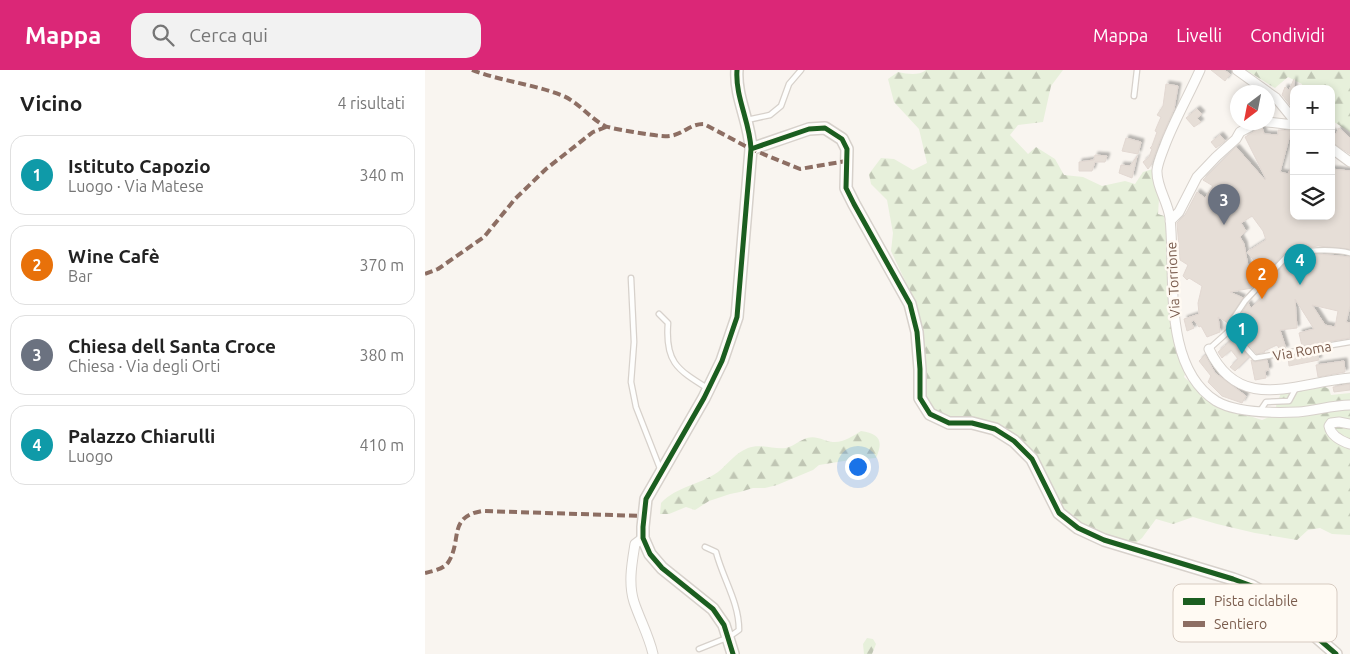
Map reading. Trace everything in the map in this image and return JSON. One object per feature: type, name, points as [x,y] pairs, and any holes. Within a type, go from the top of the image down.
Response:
[{"type":"street","points":[[733,654],[724,625],[713,609],[662,568],[650,554],[643,538],[646,499],[708,389],[722,360],[737,317],[751,149],[747,120],[739,90],[737,70]]},
{"type":"street","name":"Via Torrione","points":[[1200,70],[1175,120],[1160,158],[1157,172],[1170,221],[1174,320],[1188,370],[1199,385],[1217,402],[1237,408],[1259,412],[1299,412],[1350,405]]},
{"type":"street","points":[[1237,70],[1276,98],[1290,115]]},
{"type":"street","points":[[1275,123],[1290,125]]},
{"type":"street","points":[[751,149],[809,129],[825,128],[842,139],[847,149],[846,188],[853,204],[910,304],[917,332],[920,398],[930,414],[949,423],[972,423],[995,429],[1014,441],[1032,459],[1059,512],[1078,528],[1104,540],[1247,584]]},
{"type":"street","points":[[1170,221],[1179,212],[1197,177],[1244,130]]},
{"type":"street","points":[[1335,151],[1350,162]]},
{"type":"street","points":[[1209,349],[1225,374],[1245,386],[1266,390],[1296,388],[1350,378]]},
{"type":"street","points":[[1350,424],[1335,422],[1329,426],[1330,431],[1336,437],[1350,444]]},
{"type":"street","points":[[643,538],[635,544],[631,572],[634,601],[653,654]]},
{"type":"street","points":[[1322,642],[1336,654]]},
{"type":"lane","points":[[747,120],[770,115],[781,106],[789,84],[801,70]]},
{"type":"lane","points":[[1134,96],[1137,70]]},
{"type":"lane","points":[[1209,349],[1229,330],[1233,319],[1245,301],[1287,256],[1293,253],[1319,250],[1339,250],[1350,254]]},
{"type":"lane","points":[[631,278],[633,342],[631,382],[636,407],[661,472]]},
{"type":"lane","points":[[659,314],[669,323],[667,338],[670,357],[687,376],[708,389]]},
{"type":"lane","name":"Via Roma","points":[[1229,330],[1255,358],[1350,342]]},
{"type":"lane","points":[[1259,412],[1266,402],[1289,401],[1296,388]]},
{"type":"lane","points":[[699,649],[729,637],[739,630],[739,615],[719,565],[716,552],[705,547]]},
{"type":"green space","points":[[926,70],[1063,70],[1051,86],[1043,122],[1018,125],[1010,135],[1028,154],[1036,147],[1055,159],[1064,175],[1083,177],[1102,186],[1125,181],[1135,184],[1143,172],[1153,169],[1155,178],[1153,180],[1159,199],[1158,214],[1164,216],[1169,247],[1166,248],[1172,312],[1180,359],[1185,374],[1184,377],[1215,405],[1262,420],[1278,413],[1276,406],[1281,393],[1325,387],[1329,389],[1331,395],[1350,393],[1350,535],[1332,534],[1320,528],[1308,530],[1297,540],[1255,533],[1193,517],[1173,524],[1156,519],[1136,543],[1115,539],[1096,531],[1067,514],[1037,457],[1021,440],[996,424],[973,417],[950,417],[933,409],[925,393],[923,330],[916,304],[891,251],[893,233],[887,200],[871,184],[869,174],[881,158],[894,159],[913,170],[927,163],[919,129],[894,102],[888,79],[898,72],[916,74]]},
{"type":"green space","points":[[1246,70],[1350,70],[1350,132],[1335,123],[1335,85],[1302,85],[1288,77],[1275,88],[1275,85],[1270,85]]},
{"type":"green space","points":[[861,431],[876,436],[880,442],[876,458],[819,465],[813,470],[777,485],[753,488],[730,494],[709,501],[695,510],[686,507],[669,514],[660,514],[661,503],[667,497],[718,472],[739,453],[748,448],[757,446],[786,448],[811,437],[837,442],[848,439]]},
{"type":"green space","points":[[867,638],[873,639],[876,644],[872,654],[864,654],[863,644]]},
{"type":"building","points":[[1211,70],[1224,70],[1230,74],[1225,81]]},
{"type":"building","points":[[1166,84],[1178,86],[1174,109],[1148,169],[1143,162],[1149,157],[1152,149],[1150,148],[1161,117],[1157,115],[1163,106]]},
{"type":"building","points":[[1285,87],[1289,90],[1290,88],[1290,105],[1282,95]]},
{"type":"building","points":[[1197,109],[1202,114],[1197,118],[1201,122],[1194,127],[1186,118]]},
{"type":"building","points":[[1339,128],[1350,138],[1350,154],[1335,145],[1336,134]]},
{"type":"building","points":[[1257,130],[1263,130],[1264,134],[1278,135],[1278,130],[1290,131],[1280,172],[1288,174],[1290,170],[1290,220],[1335,220],[1335,169],[1350,171],[1350,249],[1318,246],[1292,250],[1284,253],[1265,274],[1247,252],[1266,240],[1263,231],[1252,216],[1241,223],[1246,231],[1240,237],[1244,244],[1252,288],[1230,292],[1243,298],[1228,323],[1218,317],[1220,332],[1207,337],[1201,326],[1199,327],[1194,320],[1191,322],[1194,328],[1187,331],[1184,319],[1199,314],[1198,303],[1202,286],[1189,278],[1187,280],[1183,276],[1188,265],[1180,260],[1177,223],[1185,215],[1197,192],[1205,198],[1213,186],[1203,180],[1236,147],[1266,179],[1245,137]]},
{"type":"building","points":[[1220,135],[1225,141],[1216,148],[1211,142]]},
{"type":"building","points":[[1126,138],[1141,142],[1138,154],[1122,151]]},
{"type":"building","points":[[1095,155],[1107,156],[1105,162],[1095,162],[1092,171],[1079,171],[1079,162],[1094,160]]},
{"type":"building","points":[[1137,156],[1132,178],[1119,173],[1121,165],[1130,166]]},
{"type":"building","points":[[1318,254],[1350,257],[1350,306],[1346,322],[1350,323],[1350,338],[1302,346],[1299,333],[1314,329],[1295,299],[1297,328],[1280,330],[1286,349],[1280,350],[1277,345],[1257,354],[1236,331],[1243,326],[1238,319],[1248,303],[1251,308],[1266,294],[1262,289],[1289,259]],"holes":[[[1312,305],[1338,311],[1335,327],[1325,325]]]},
{"type":"building","points":[[1233,339],[1249,357],[1235,371],[1230,367],[1238,359],[1231,350],[1222,358],[1218,352]]},
{"type":"building","points":[[1317,352],[1319,360],[1289,366],[1288,357]]},
{"type":"building","points":[[1205,355],[1215,373],[1246,396],[1242,403],[1222,396],[1208,382],[1211,376],[1199,361]]},
{"type":"building","points":[[1251,360],[1255,362],[1267,360],[1269,370],[1265,371],[1266,378],[1255,380]]},
{"type":"building","points":[[1344,361],[1345,372],[1318,377],[1316,365]]},
{"type":"building","points":[[1350,384],[1350,390],[1334,392],[1333,387]]},
{"type":"marked path","points":[[472,70],[561,95],[609,127],[668,136],[680,133],[693,126],[704,124],[751,149],[800,169],[846,161]]},
{"type":"marked path","points":[[425,274],[438,269],[484,237],[515,199],[546,169],[593,132],[606,127]]},
{"type":"marked path","points":[[425,573],[439,569],[447,564],[453,553],[460,524],[464,518],[482,511],[644,516]]},
{"type":"cycle path","points":[[733,654],[724,625],[713,609],[662,568],[650,554],[643,538],[643,527],[646,499],[704,398],[722,361],[737,317],[751,149],[738,90],[737,70]]},
{"type":"cycle path","points":[[751,149],[809,129],[825,128],[842,139],[847,149],[846,188],[910,304],[917,332],[920,398],[930,414],[949,423],[972,423],[995,429],[1014,441],[1032,459],[1059,513],[1078,528],[1104,540],[1247,584]]},
{"type":"cycle path","points":[[1322,642],[1336,654]]},
{"type":"place","name":"Chiesa dell Santa Croce","points":[[1224,225]]},
{"type":"place","name":"Palazzo Chiarulli","points":[[1300,285]]},
{"type":"place","name":"Wine Cafè","points":[[1262,299]]},
{"type":"place","name":"Istituto Capozio","points":[[1242,354]]}]
